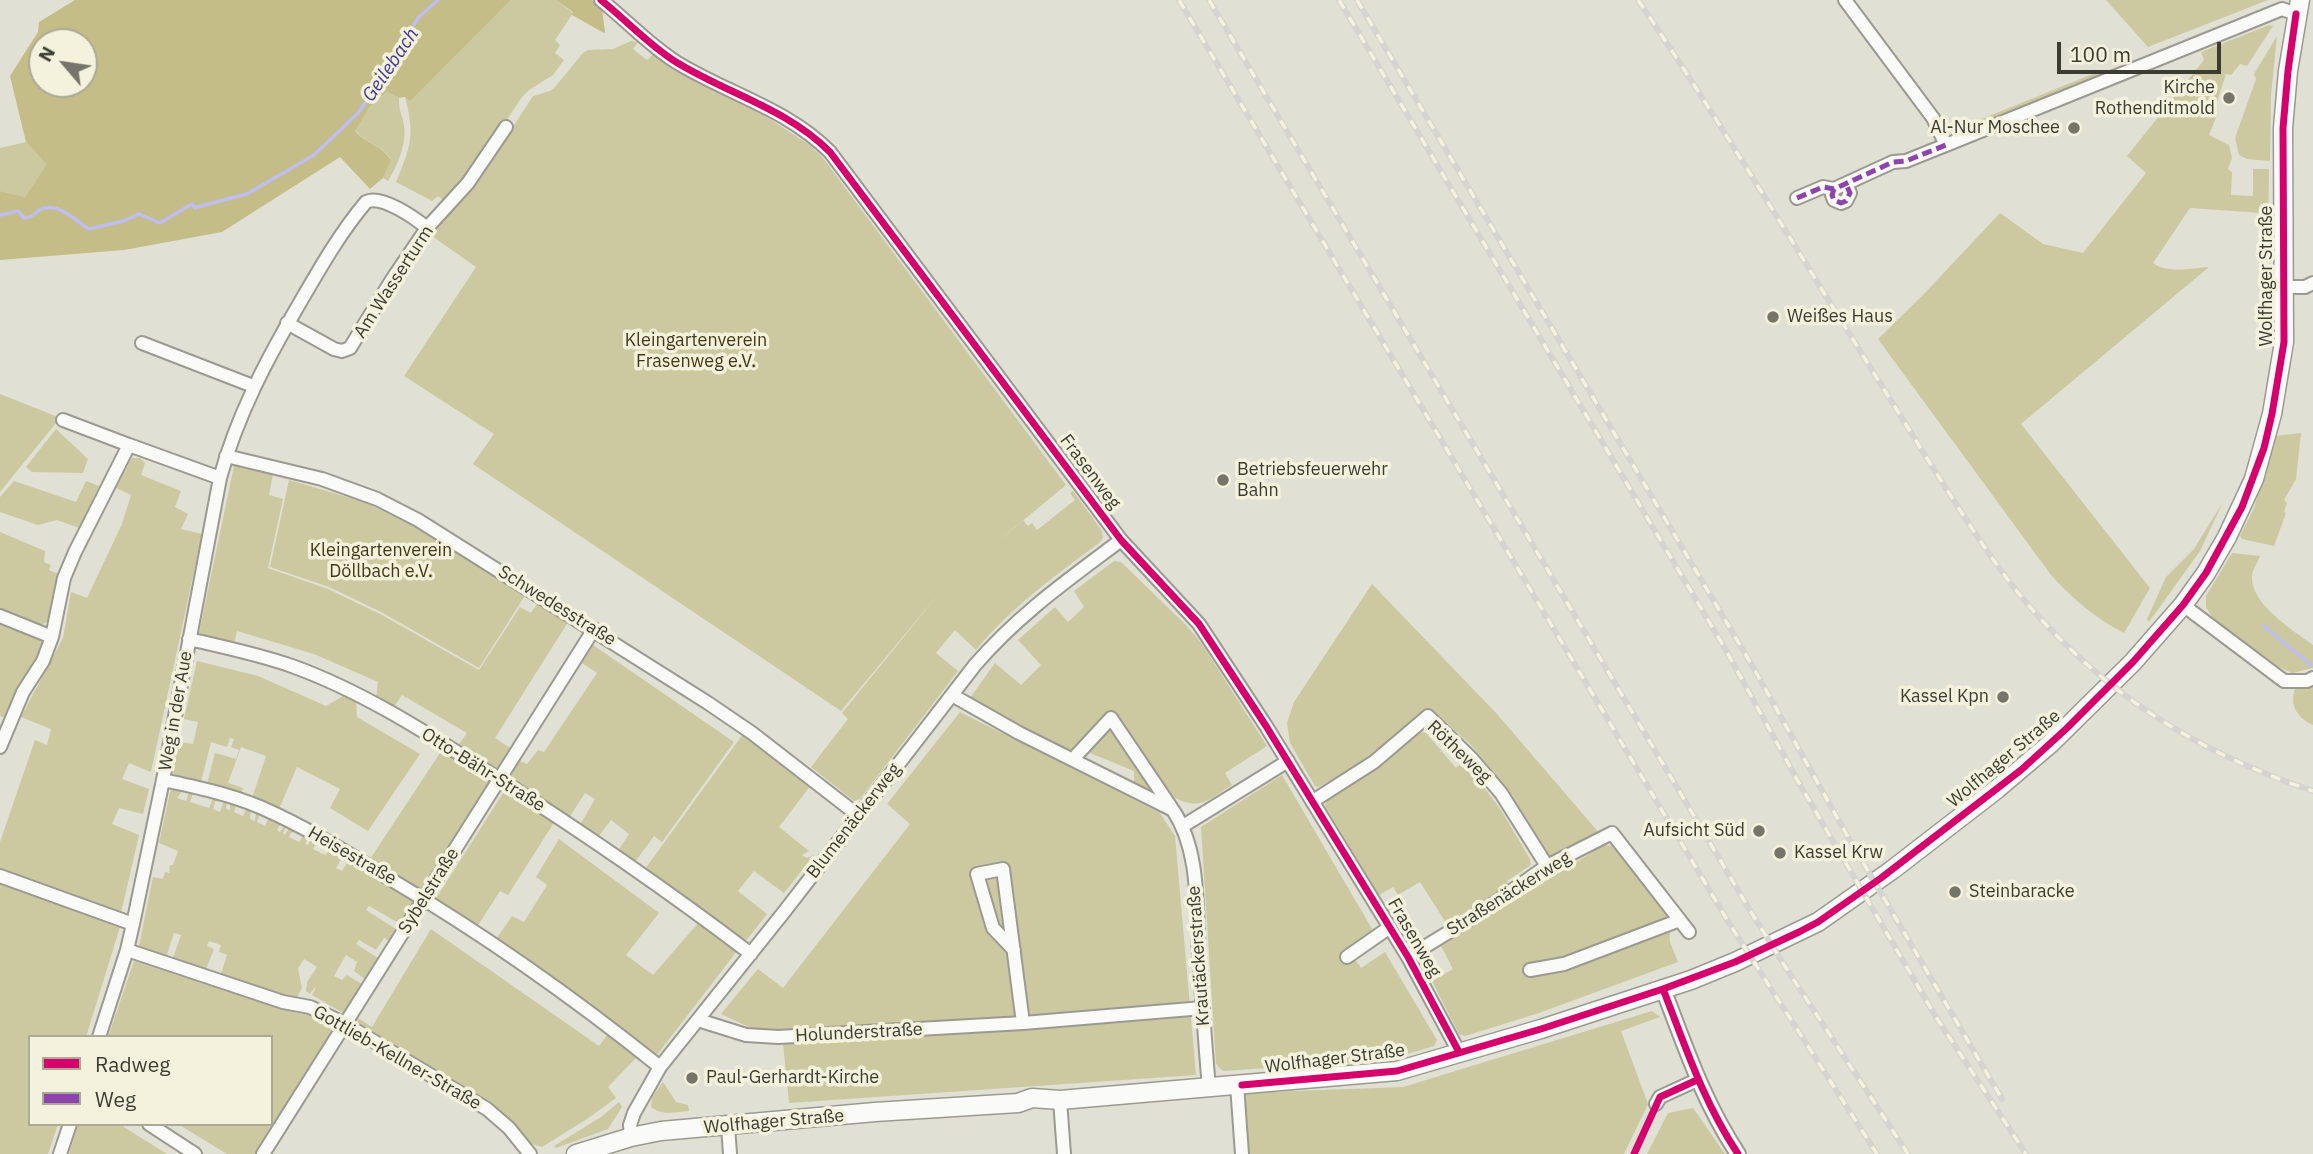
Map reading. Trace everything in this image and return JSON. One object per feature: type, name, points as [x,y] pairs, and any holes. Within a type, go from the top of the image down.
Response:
[{"type":"main road","name":"Wolfhager Straße","points":[[576,1154],[661,1131],[875,1112],[1018,1103],[1032,1098],[1055,1101],[1397,1071],[1541,1029],[1663,989],[1735,962],[1818,922],[1892,870],[1997,789],[2050,744],[2133,662],[2183,605],[2227,537],[2242,508],[2264,448],[2284,342],[2284,128],[2288,71],[2298,7]]},
{"type":"street","name":"Frasenweg","points":[[601,0],[676,62],[779,113],[816,138],[830,152],[1121,540],[1199,624],[1390,927],[1459,1052]]},
{"type":"street","points":[[1845,0],[1933,118],[1946,145]]},
{"type":"street","points":[[1797,198],[1823,187],[1840,186],[1893,162],[1946,145],[2282,9],[2298,7]]},
{"type":"street","name":"Am Wasserturm","points":[[288,323],[334,349],[342,351],[350,348],[427,228],[468,184],[506,127]]},
{"type":"street","name":"Weg in der Aue","points":[[100,1035],[127,950],[163,779],[220,478],[253,386],[326,257],[366,202],[372,199],[382,201],[427,228]]},
{"type":"street","points":[[2283,287],[2305,287],[2313,283]]},
{"type":"street","points":[[142,343],[253,386]]},
{"type":"street","points":[[63,420],[220,478]]},
{"type":"street","points":[[0,747],[23,692],[43,661],[52,637],[64,578],[129,445]]},
{"type":"street","name":"Schwedesstraße","points":[[226,456],[322,480],[377,499],[418,520],[594,629],[741,726],[859,816]]},
{"type":"street","name":"Blumenäckerweg","points":[[632,1137],[634,1113],[660,1067],[952,695],[1002,634],[1041,600],[1121,540]]},
{"type":"street","points":[[2183,605],[2284,681],[2307,681],[2313,678]]},
{"type":"street","points":[[0,616],[52,637]]},
{"type":"street","name":"Sybelstraße","points":[[263,1154],[594,629]]},
{"type":"street","name":"Otto-Bähr-Straße","points":[[189,639],[247,652],[292,666],[388,710],[567,823],[691,908],[751,954]]},
{"type":"street","points":[[952,695],[1019,733],[1173,810]]},
{"type":"street","name":"Rötheweg","points":[[1313,802],[1374,762],[1428,716],[1471,758],[1501,793],[1547,866]]},
{"type":"street","name":"Krautäckerstraße","points":[[1073,759],[1111,718],[1183,826],[1190,847],[1195,882],[1209,1088]]},
{"type":"street","points":[[1183,826],[1287,761]]},
{"type":"street","name":"Heisestraße","points":[[163,779],[218,792],[295,823],[424,899],[569,996],[660,1067]]},
{"type":"street","name":"Straßenäckerweg","points":[[1408,957],[1480,913],[1547,866],[1612,833],[1689,932]]},
{"type":"street","points":[[1014,950],[993,928],[977,874],[1003,869],[1014,950],[1023,1023]]},
{"type":"street","points":[[0,876],[132,924]]},
{"type":"street","points":[[1530,970],[1564,964],[1680,920]]},
{"type":"street","name":"Frasenweg","points":[[1347,957],[1390,927]]},
{"type":"street","name":"Gottlieb-Kellner-Straße","points":[[127,950],[283,1002],[310,1007],[345,1024],[487,1109],[509,1128],[530,1154]]},
{"type":"street","points":[[1663,989],[1697,1080],[1717,1122],[1738,1154]]},
{"type":"street","name":"Holunderstraße","points":[[698,1020],[746,1035],[778,1037],[1023,1023],[1203,1008]]},
{"type":"street","points":[[1656,1104],[1660,1097],[1697,1080]]},
{"type":"street","points":[[1237,1085],[1242,1154]]},
{"type":"street","points":[[1055,1101],[1064,1154]]},
{"type":"street","points":[[60,1154],[69,1126]]},
{"type":"street","points":[[152,1126],[195,1154]]},
{"type":"street","points":[[728,1126],[730,1154]]},
{"type":"green space","points":[[511,0],[556,0],[573,13],[555,40],[560,45],[555,53],[564,60],[553,75],[522,97],[475,167],[445,202],[438,196],[432,201],[396,182],[405,159],[411,131],[405,97],[410,100]]},
{"type":"green space","points":[[2106,0],[2268,0],[2148,47]]},
{"type":"green space","points":[[2269,25],[2273,26],[2247,66],[2240,64],[2231,75],[2226,74],[2213,114],[2217,115],[2209,135],[2229,145],[2232,158],[2228,169],[2232,172],[2231,195],[2253,196],[2253,169],[2269,169],[2268,239],[2262,239],[2261,213],[2190,208],[2153,263],[2173,269],[2209,267],[2021,424],[2150,588],[2124,633],[2085,607],[2051,575],[1878,339],[2000,213],[2043,244],[2083,253],[2146,173],[2127,156],[2204,60],[2201,52]]},
{"type":"green space","points":[[2277,36],[2271,95],[2270,161],[2247,159],[2239,155],[2235,138],[2256,79],[2254,74]]},
{"type":"green space","name":"Kleingartenverein Frasenweg e.V.","points":[[631,41],[638,42],[633,49],[647,60],[653,54],[768,118],[810,145],[823,158],[1066,485],[1023,520],[1028,526],[1032,523],[1037,530],[1075,500],[1070,493],[1073,491],[1102,531],[1103,538],[1099,543],[1018,606],[976,650],[955,630],[936,653],[958,671],[860,799],[854,801],[811,767],[848,719],[842,713],[941,591],[841,711],[473,464],[494,434],[404,376],[476,267],[432,236],[481,176],[533,96],[555,87],[588,50],[613,49]]},
{"type":"green space","points":[[2100,71],[2101,76],[2097,80],[2094,78],[1955,135],[1952,131]]},
{"type":"green space","points":[[387,90],[399,98],[405,133],[401,155],[388,181],[383,178],[391,159],[355,130],[369,108]]},
{"type":"green space","points":[[26,142],[48,164],[25,197],[0,191],[0,148]]},
{"type":"green space","points":[[0,394],[58,417],[0,492]]},
{"type":"green space","points":[[56,429],[88,459],[83,473],[32,472],[26,467]]},
{"type":"green space","points":[[2301,433],[2296,479],[2284,500],[2287,503],[2286,513],[2274,546],[2242,539],[2240,536],[2254,508],[2275,436]]},
{"type":"green space","points":[[132,458],[140,458],[145,463],[141,475],[181,491],[175,507],[188,514],[181,529],[202,534],[151,772],[129,763],[122,779],[149,789],[143,814],[119,808],[112,824],[139,835],[121,913],[0,869],[0,842],[35,740],[47,745],[51,729],[21,717],[63,638],[71,592],[87,598],[122,524],[131,495],[116,488]]},
{"type":"green space","points":[[234,466],[273,474],[269,495],[283,499],[268,568],[328,589],[382,615],[479,670],[520,607],[531,613],[539,601],[570,619],[495,738],[512,749],[497,773],[457,747],[467,733],[402,695],[393,708],[376,699],[378,682],[314,654],[237,631],[234,644],[202,637],[199,633]]},
{"type":"green space","name":"Kleingartenverein Döllbach e.V.","points":[[289,480],[364,502],[419,529],[526,594],[479,668],[383,613],[329,587],[270,567]]},
{"type":"green space","points":[[14,481],[76,502],[86,481],[99,486],[79,528],[57,520],[38,525],[0,512],[0,497]]},
{"type":"green space","points":[[2223,502],[2200,551],[2149,622],[2147,619],[2166,577],[2194,549]]},
{"type":"green space","points":[[0,532],[45,551],[44,562],[51,565],[49,570],[58,574],[50,620],[40,626],[0,611]]},
{"type":"green space","points":[[2232,553],[2260,556],[2252,576],[2258,597],[2275,616],[2313,645],[2313,668],[2292,673],[2279,667],[2214,620],[2206,607],[2206,596]]},
{"type":"green space","points":[[1114,561],[1121,562],[1202,644],[1267,746],[1225,773],[1232,785],[1205,802],[1184,802],[1175,798],[1111,712],[1079,747],[1071,751],[1060,749],[970,698],[995,663],[1021,685],[1041,665],[1018,640],[1055,607],[1068,622],[1084,607],[1074,591]]},
{"type":"green space","points":[[1372,584],[1497,714],[1600,834],[1551,860],[1512,795],[1472,746],[1431,708],[1361,764],[1318,787],[1315,786],[1290,743],[1287,723],[1294,702]]},
{"type":"green space","points":[[0,623],[41,639],[44,646],[16,691],[5,718],[0,716]]},
{"type":"green space","points":[[593,645],[734,742],[662,842],[654,836],[635,862],[618,851],[629,834],[611,820],[598,837],[580,825],[595,799],[585,793],[569,818],[510,781],[520,761],[527,764],[538,750],[544,752],[597,673],[582,663]]},
{"type":"green space","points":[[197,661],[258,676],[326,706],[343,696],[356,702],[357,717],[420,754],[368,831],[330,808],[340,789],[297,767],[279,809],[252,798],[266,756],[241,747],[228,783],[243,788],[241,794],[207,784],[215,753],[236,759],[239,750],[231,747],[234,739],[230,738],[227,747],[211,742],[201,782],[175,777],[173,773],[179,742],[193,744],[198,722],[184,719]]},
{"type":"green space","points":[[2313,683],[2313,725],[2296,711],[2293,695],[2295,689]]},
{"type":"green space","points":[[960,712],[1160,813],[1175,836],[1196,1075],[789,1103],[783,1043],[721,1014],[758,969],[783,988],[910,824],[887,804]]},
{"type":"green space","points":[[1105,731],[1112,732],[1154,791],[1134,784],[1134,771],[1085,751]]},
{"type":"green space","points":[[1419,732],[1426,733],[1456,768],[1464,761],[1501,810],[1531,865],[1507,881],[1509,887],[1448,926],[1420,882],[1398,895],[1393,887],[1379,895],[1325,806],[1327,799],[1380,765]]},
{"type":"green space","points":[[743,734],[811,785],[779,827],[809,851],[802,855],[807,858],[814,855],[784,893],[754,871],[738,891],[767,914],[745,942],[645,869]]},
{"type":"green space","points":[[440,753],[455,759],[490,784],[427,887],[419,890],[370,859]]},
{"type":"green space","points":[[1282,775],[1375,934],[1350,952],[1361,968],[1385,952],[1437,1040],[1434,1046],[1387,1060],[1223,1071],[1216,1064],[1201,827]]},
{"type":"green space","points":[[173,788],[183,790],[177,798],[186,801],[189,792],[193,793],[190,802],[209,808],[213,798],[216,799],[213,809],[220,812],[224,801],[227,802],[226,809],[230,810],[230,803],[236,805],[234,812],[243,816],[246,809],[251,810],[250,819],[255,821],[256,812],[260,814],[257,822],[265,826],[269,817],[282,822],[277,830],[280,832],[285,824],[287,825],[283,833],[285,835],[290,826],[298,830],[289,837],[299,842],[307,835],[309,836],[305,844],[308,845],[312,838],[317,841],[313,849],[325,855],[331,849],[343,856],[336,868],[342,871],[349,860],[414,900],[415,904],[402,925],[369,906],[366,910],[399,931],[391,942],[384,938],[376,950],[359,940],[356,944],[381,960],[368,981],[354,971],[357,962],[346,955],[334,976],[342,980],[347,975],[365,986],[349,1012],[343,1013],[312,995],[316,987],[310,994],[306,991],[307,982],[317,967],[304,959],[298,968],[302,988],[297,997],[286,996],[221,974],[227,955],[219,952],[221,945],[209,941],[207,946],[214,949],[206,969],[173,958],[181,935],[174,933],[167,955],[139,946],[153,877],[163,879],[165,872],[169,873],[170,865],[173,865],[178,851],[159,843]]},
{"type":"green space","points":[[505,790],[555,821],[508,895],[500,891],[477,927],[435,900]]},
{"type":"green space","points":[[559,839],[659,913],[626,955],[653,975],[700,921],[737,951],[657,1055],[497,938],[512,916],[524,922],[547,885],[536,877]]},
{"type":"green space","points":[[1604,845],[1616,846],[1669,915],[1670,942],[1678,962],[1539,1013],[1465,1036],[1459,1034],[1432,981],[1453,969],[1441,946]]},
{"type":"green space","points":[[0,882],[120,927],[87,1035],[28,1035],[28,1126],[57,1126],[48,1154],[0,1154]]},
{"type":"green space","points":[[431,929],[599,1046],[608,1034],[636,1058],[608,1087],[616,1098],[542,1147],[528,1143],[516,1126],[493,1104],[354,1024],[358,1018],[372,1027]]},
{"type":"green space","points":[[134,961],[284,1010],[309,1015],[331,1026],[333,1032],[256,1154],[227,1154],[181,1126],[273,1126],[273,1035],[109,1035]]},
{"type":"green space","points":[[1652,1011],[1660,1017],[1621,1031],[1648,1104],[1624,1154],[1245,1154],[1240,1093],[1403,1087]]},
{"type":"green space","points":[[663,1082],[676,1102],[688,1105],[689,1111],[664,1112],[651,1107],[652,1097]]},
{"type":"green space","points":[[619,1102],[622,1107],[608,1129],[556,1148],[554,1146],[601,1117]]},
{"type":"green space","points":[[1693,1108],[1725,1154],[1647,1154],[1668,1113]]},
{"type":"green space","points":[[77,1126],[122,1126],[167,1154],[69,1154]]},
{"type":"shaded area","points":[[75,0],[511,0],[410,101],[387,91],[369,108],[355,131],[382,150],[391,160],[383,178],[370,189],[340,157],[222,232],[124,250],[0,260],[0,191],[25,197],[47,164],[26,142],[10,76],[28,48],[28,98],[98,98],[98,28],[38,28],[39,22]]},
{"type":"shaded area","points":[[556,0],[592,0],[602,9],[605,32],[572,15],[573,12]]},
{"type":"waterway","name":"Geilebach","points":[[197,207],[247,194],[314,155],[358,113],[392,66],[403,41],[419,17],[438,0]]},
{"type":"waterway","name":"Geilebach","points":[[0,215],[18,211],[27,218],[50,207],[62,211],[89,229],[123,221],[139,214],[160,223],[192,204],[195,208]]},
{"type":"waterway","points":[[2264,626],[2311,665]]},
{"type":"railway","points":[[1179,0],[1729,923],[1877,1154]]},
{"type":"railway","points":[[1209,0],[1751,912],[1908,1154]]},
{"type":"railway","points":[[1339,0],[1723,645],[1799,783],[1936,1017],[2026,1154]]},
{"type":"railway","points":[[1357,0],[1753,667],[1848,837],[2002,1099]]},
{"type":"railway","points":[[1638,0],[1726,134],[1958,507],[2001,571],[2030,607],[2092,668],[2124,695],[2158,718],[2232,759],[2313,791]]},
{"type":"marked path","points":[[1797,198],[1823,187],[1834,189],[1893,162],[1906,161],[1946,145]]},
{"type":"marked path","points":[[1834,189],[1834,200],[1841,203],[1846,201],[1850,193],[1846,184]]},
{"type":"cycle path","points":[[601,0],[676,62],[795,124],[830,152],[1121,540],[1199,624],[1266,726],[1408,957],[1459,1052]]},
{"type":"cycle path","points":[[1242,1085],[1397,1071],[1541,1029],[1663,989],[1735,962],[1799,932],[1881,878],[2021,770],[2133,662],[2183,605],[2206,573],[2242,507],[2264,448],[2284,342],[2283,128],[2296,14]]},
{"type":"cycle path","points":[[1663,989],[1705,1094],[1738,1154]]},
{"type":"cycle path","points":[[1634,1154],[1660,1097],[1697,1080]]},
{"type":"place","name":"Kirche Rothenditmold","points":[[2229,98]]},
{"type":"place","name":"Al-Nur Moschee","points":[[2074,128]]},
{"type":"place","name":"Weißes Haus","points":[[1773,317]]},
{"type":"place","name":"Betriebsfeuerwehr Bahn","points":[[1223,480]]},
{"type":"place","name":"Kassel Kpn","points":[[2003,697]]},
{"type":"place","name":"Aufsicht Süd","points":[[1759,831]]},
{"type":"place","name":"Kassel Krw","points":[[1780,853]]},
{"type":"place","name":"Steinbaracke","points":[[1955,892]]},
{"type":"place","name":"Paul-Gerhardt-Kirche","points":[[692,1078]]}]
